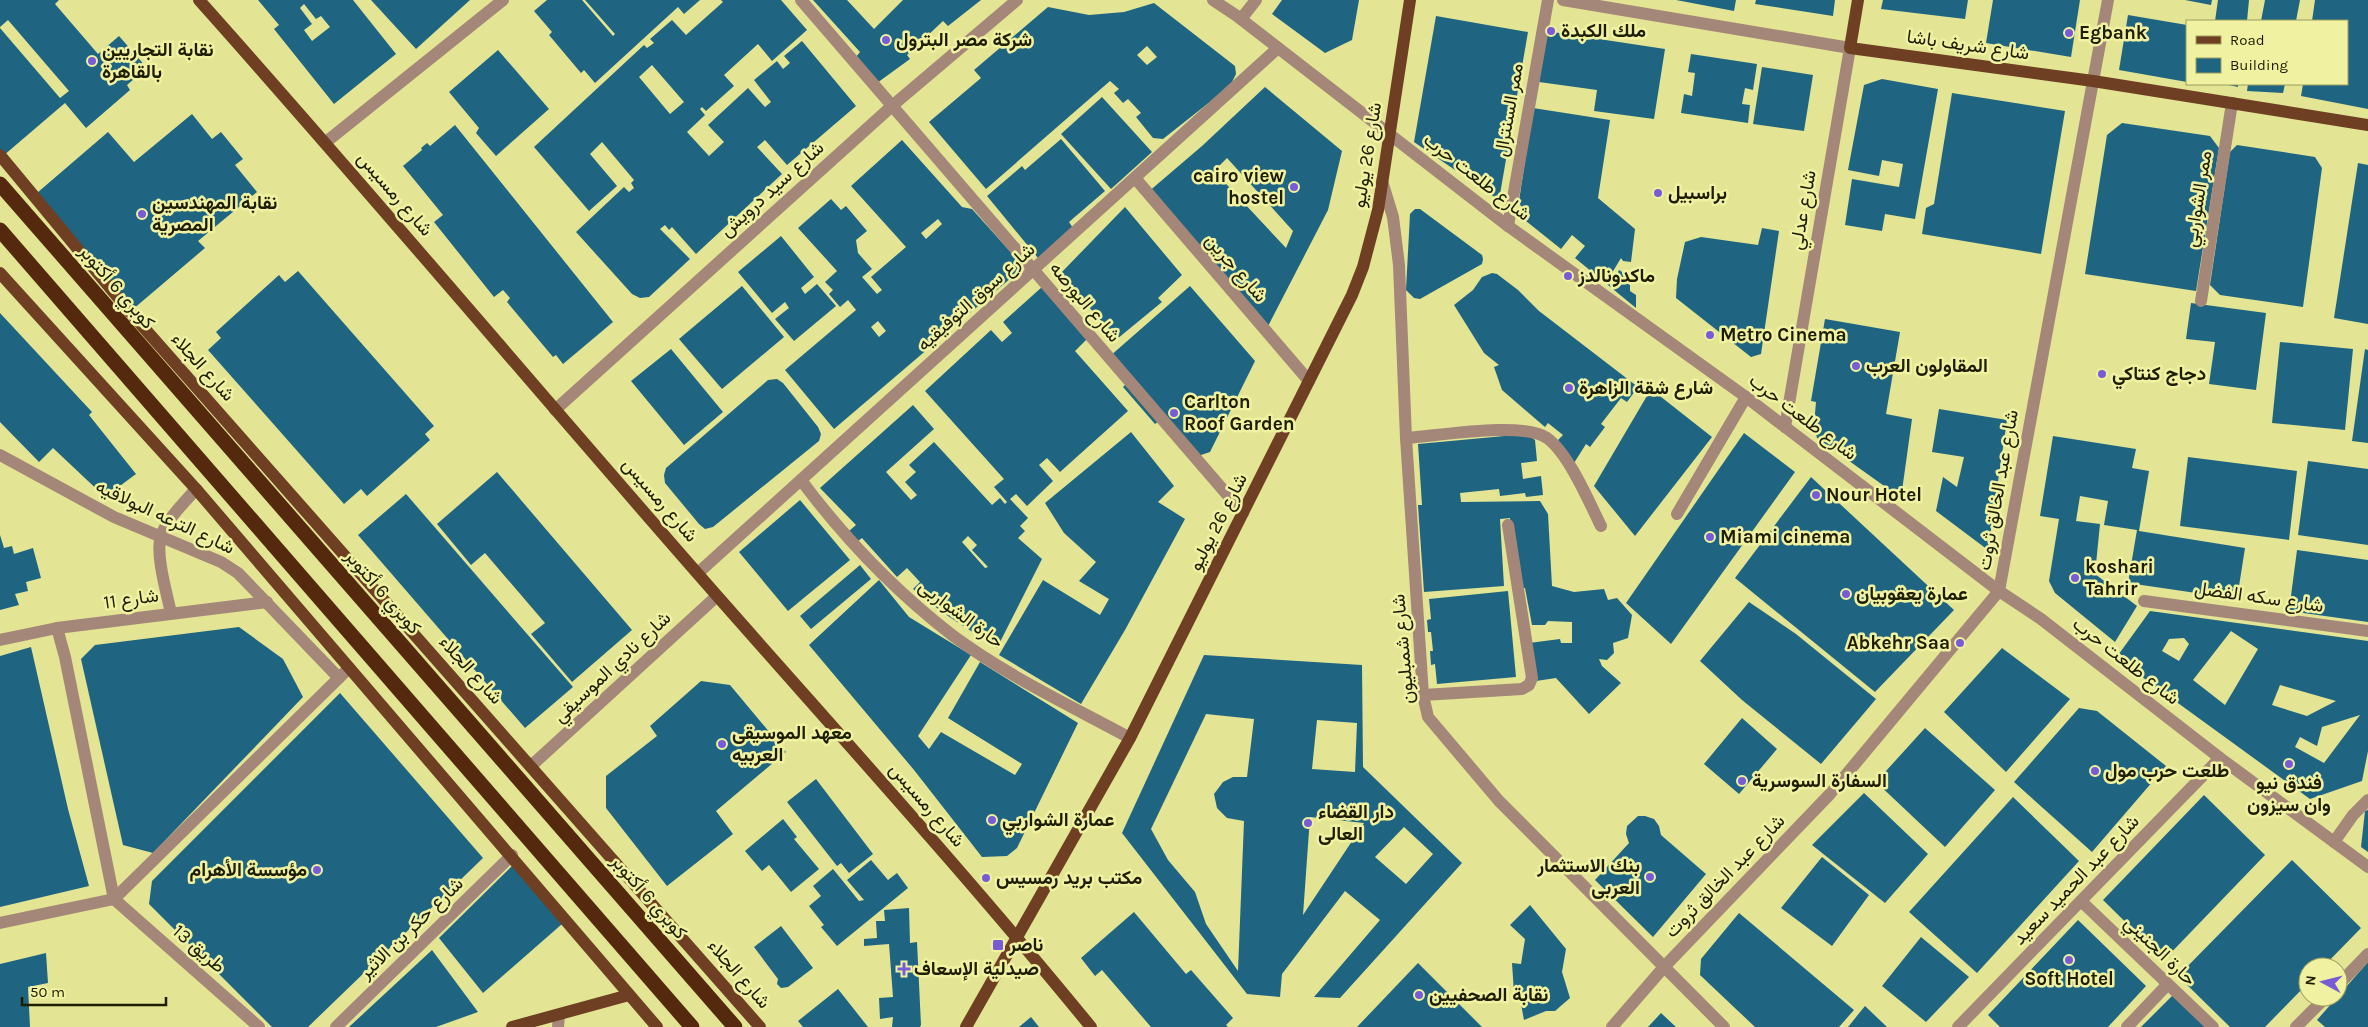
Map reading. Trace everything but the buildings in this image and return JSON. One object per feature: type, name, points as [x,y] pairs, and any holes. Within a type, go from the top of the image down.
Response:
[{"type":"highway","name":"كوبري 6 أكتوبر","points":[[0,184],[736,1027]]},
{"type":"highway","points":[[0,230],[692,1027]]},
{"type":"main road","name":"شارع رمسيس","points":[[199,0],[326,142],[555,410],[1017,937],[1091,1027]]},
{"type":"main road","name":"شارع 26 يوليو","points":[[966,1027],[1130,738],[1352,295],[1372,239],[1410,0]]},
{"type":"main road","name":"شارع عدلي","points":[[1850,48],[1858,0]]},
{"type":"main road","name":"شارع شريف باشا","points":[[1850,48],[2093,81],[2368,125]]},
{"type":"main road","name":"شارع الجلاء","points":[[0,155],[130,312],[760,1027]]},
{"type":"main road","points":[[0,273],[196,489],[512,855],[657,1027]]},
{"type":"main road","points":[[512,1027],[559,1021],[629,995]]},
{"type":"street","points":[[326,142],[503,0]]},
{"type":"street","name":"شارع البورصه","points":[[801,0],[1243,513]]},
{"type":"street","name":"شارع سيد درويش","points":[[555,410],[892,106],[1017,0]]},
{"type":"street","name":"شارع طلعت حرب","points":[[1213,0],[1241,19],[1508,226],[1746,397],[1999,591],[2041,619],[2220,758],[2368,867]]},
{"type":"street","points":[[1241,19],[1256,0]]},
{"type":"street","name":"ممر السنترال","points":[[1508,226],[1548,0]]},
{"type":"street","name":"شارع شريف باشا","points":[[1563,0],[1850,48]]},
{"type":"street","name":"شارع عبد الخالق ثروت","points":[[1612,1027],[1664,967],[1830,794],[1999,591],[2108,0]]},
{"type":"street","name":"شارع سوق التوفيقيه","points":[[698,573],[1278,48]]},
{"type":"street","name":"شارع عدلي","points":[[1785,427],[1850,48]]},
{"type":"street","name":"ممر الشواربي","points":[[2200,301],[2232,103]]},
{"type":"street","name":"شارع جرين","points":[[1135,178],[1309,381]]},
{"type":"street","name":"شارع شمبليون","points":[[1382,181],[1393,217],[1399,265],[1406,438],[1423,694],[1428,717],[1499,801],[1724,1027]]},
{"type":"street","points":[[1677,514],[1746,397]]},
{"type":"street","points":[[1406,438],[1507,430],[1527,430],[1547,438],[1570,465],[1601,526]]},
{"type":"street","name":"شارع الترعه البولاقيه","points":[[0,456],[114,517],[221,562],[238,573],[339,678]]},
{"type":"street","name":"حارة الشواربى","points":[[801,480],[832,521],[866,560],[908,600],[954,636],[1002,668],[1130,738]]},
{"type":"street","points":[[171,613],[162,563],[161,537],[172,518],[196,489]]},
{"type":"street","points":[[1423,694],[1522,690],[1529,685],[1532,678],[1508,525]]},
{"type":"street","name":"شارع نادي الموسيقي","points":[[531,766],[717,596]]},
{"type":"street","name":"شارع سكه الفضل","points":[[2144,601],[2368,631]]},
{"type":"street","name":"شارع 11","points":[[0,640],[57,628],[267,602]]},
{"type":"street","points":[[57,628],[65,657],[114,899]]},
{"type":"street","points":[[0,923],[114,899],[349,668]]},
{"type":"street","name":"شارع عبد الحميد سعيد","points":[[1966,1024],[2081,901],[2220,758]]},
{"type":"street","points":[[2334,842],[2357,810],[2368,800]]},
{"type":"street","name":"شارع حكر بن الاثير","points":[[336,1027],[512,855]]},
{"type":"street","name":"طريق 13","points":[[114,899],[259,1027]]},
{"type":"street","name":"حارة الجنيني","points":[[2081,901],[2213,1027]]},
{"type":"street","points":[[2348,975],[2368,954]]},
{"type":"street","points":[[2127,1027],[2167,985]]},
{"type":"street","points":[[2296,1027],[2316,1007]]},
{"type":"place","name":"ملك الكبدة","points":[[1551,31]]},
{"type":"place","name":"Egbank","points":[[2069,33]]},
{"type":"place","name":"شركة مصر البترول","points":[[886,40]]},
{"type":"place","name":"نقابة التجاريين بالقاهرة","points":[[92,61]]},
{"type":"place","name":"cairo view hostel","points":[[1294,187]]},
{"type":"place","name":"براسبيل","points":[[1658,193]]},
{"type":"place","name":"نقابة المهندسين المصرية","points":[[142,214]]},
{"type":"place","name":"ماكدونالدز","points":[[1568,276]]},
{"type":"place","name":"Metro Cinema","points":[[1710,335]]},
{"type":"place","name":"المقاولون العرب","points":[[1856,366]]},
{"type":"place","name":"دجاج كنتاكي","points":[[2102,374]]},
{"type":"place","name":"شارع شقة الزاهرة","points":[[1569,388]]},
{"type":"place","name":"Carlton Roof Garden","points":[[1174,413]]},
{"type":"place","name":"Nour Hotel","points":[[1816,495]]},
{"type":"place","name":"Miami cinema","points":[[1710,537]]},
{"type":"place","name":"koshari Tahrir","points":[[2075,578]]},
{"type":"place","name":"عمارة يعقوبيان","points":[[1846,594]]},
{"type":"place","name":"Abkehr Saa","points":[[1960,643]]},
{"type":"place","name":"معهد الموسيقى العربيه","points":[[722,744]]},
{"type":"place","name":"فندق نيو وان سيزون","points":[[2289,764]]},
{"type":"place","name":"طلعت حرب مول","points":[[2095,771]]},
{"type":"place","name":"السفارة السوسرية","points":[[1742,781]]},
{"type":"place","name":"عمارة الشواربي","points":[[992,820]]},
{"type":"place","name":"دار القضاء العالى","points":[[1308,823]]},
{"type":"place","name":"مؤسسة الأهرام","points":[[317,870]]},
{"type":"place","name":"بنك الاستثمار العربى","points":[[1650,877]]},
{"type":"place","name":"مكتب بريد رمسيس","points":[[986,878]]},
{"type":"place","name":"ناصر","points":[[998,945]]},
{"type":"place","name":"Soft Hotel","points":[[2069,960]]},
{"type":"place","name":"صيدلية الإسعاف","points":[[904,969]]},
{"type":"place","name":"نقابة الصحفيين","points":[[1419,995]]}]
